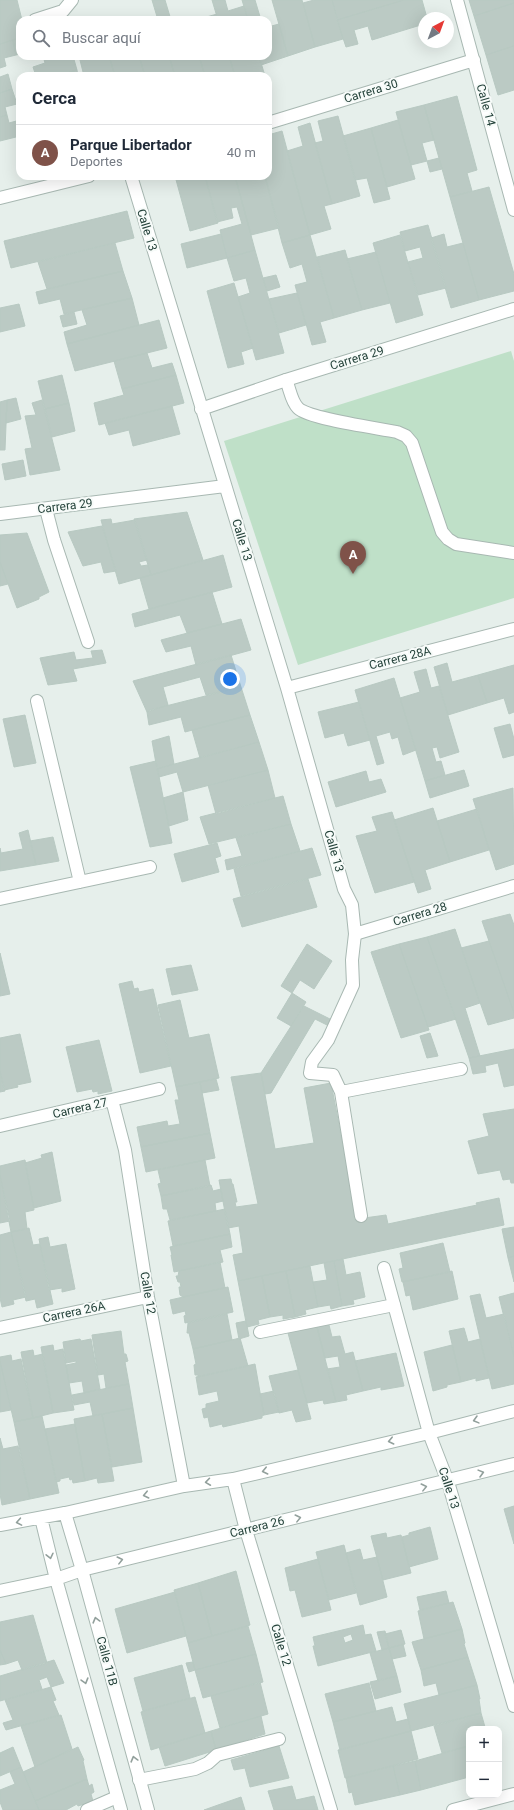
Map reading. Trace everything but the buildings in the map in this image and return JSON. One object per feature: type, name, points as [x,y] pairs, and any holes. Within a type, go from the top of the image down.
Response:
[{"type":"street","points":[[47,16],[63,11],[72,0]]},
{"type":"street","name":"Calle 14","points":[[457,0],[514,210]]},
{"type":"street","name":"Carrera 30","points":[[272,122],[474,60]]},
{"type":"street","points":[[0,198],[73,180]]},
{"type":"street","name":"Calle 13","points":[[132,180],[287,688],[344,889],[352,905],[355,934]]},
{"type":"street","name":"Carrera 29","points":[[201,409],[286,380],[514,309]]},
{"type":"street","points":[[286,380],[294,402],[303,412],[334,420],[397,432],[406,436],[412,443],[442,532],[448,539],[456,544],[514,553]]},
{"type":"street","name":"Carrera 29","points":[[0,514],[226,486]]},
{"type":"street","points":[[46,509],[54,540],[88,642]]},
{"type":"street","name":"Carrera 28A","points":[[287,688],[514,629]]},
{"type":"street","points":[[37,701],[80,882]]},
{"type":"street","points":[[0,899],[150,867]]},
{"type":"street","name":"Carrera 28","points":[[355,934],[514,886]]},
{"type":"street","points":[[355,934],[352,960],[353,985],[328,1040],[312,1062],[310,1073],[333,1075],[341,1092],[361,1216]]},
{"type":"street","points":[[341,1092],[461,1069]]},
{"type":"street","name":"Carrera 27","points":[[0,1126],[159,1089]]},
{"type":"street","name":"Calle 12","points":[[112,1100],[125,1150],[148,1297],[184,1486]]},
{"type":"street","name":"Calle 13","points":[[384,1268],[429,1432],[448,1482],[514,1706]]},
{"type":"street","name":"Carrera 26A","points":[[0,1328],[148,1297]]},
{"type":"street","points":[[260,1332],[394,1305]]},
{"type":"street","points":[[0,1525],[65,1513],[184,1486],[233,1479],[514,1411]]},
{"type":"street","name":"Carrera 26","points":[[0,1591],[56,1579],[82,1570],[448,1482],[514,1464]]},
{"type":"street","name":"Calle 12","points":[[233,1479],[246,1530],[330,1810]]},
{"type":"street","name":"Calle 11B","points":[[65,1513],[148,1810]]},
{"type":"street","points":[[41,1518],[56,1579],[121,1810]]},
{"type":"street","points":[[140,1780],[195,1769],[208,1763],[217,1756],[279,1739]]},
{"type":"street","points":[[453,1810],[514,1794]]},
{"type":"street","points":[[87,1810],[117,1797]]},
{"type":"green space","points":[[511,351],[514,361],[514,598],[298,665],[224,441]]},
{"type":"place","name":"Parque Libertador","points":[[353,574]]}]
